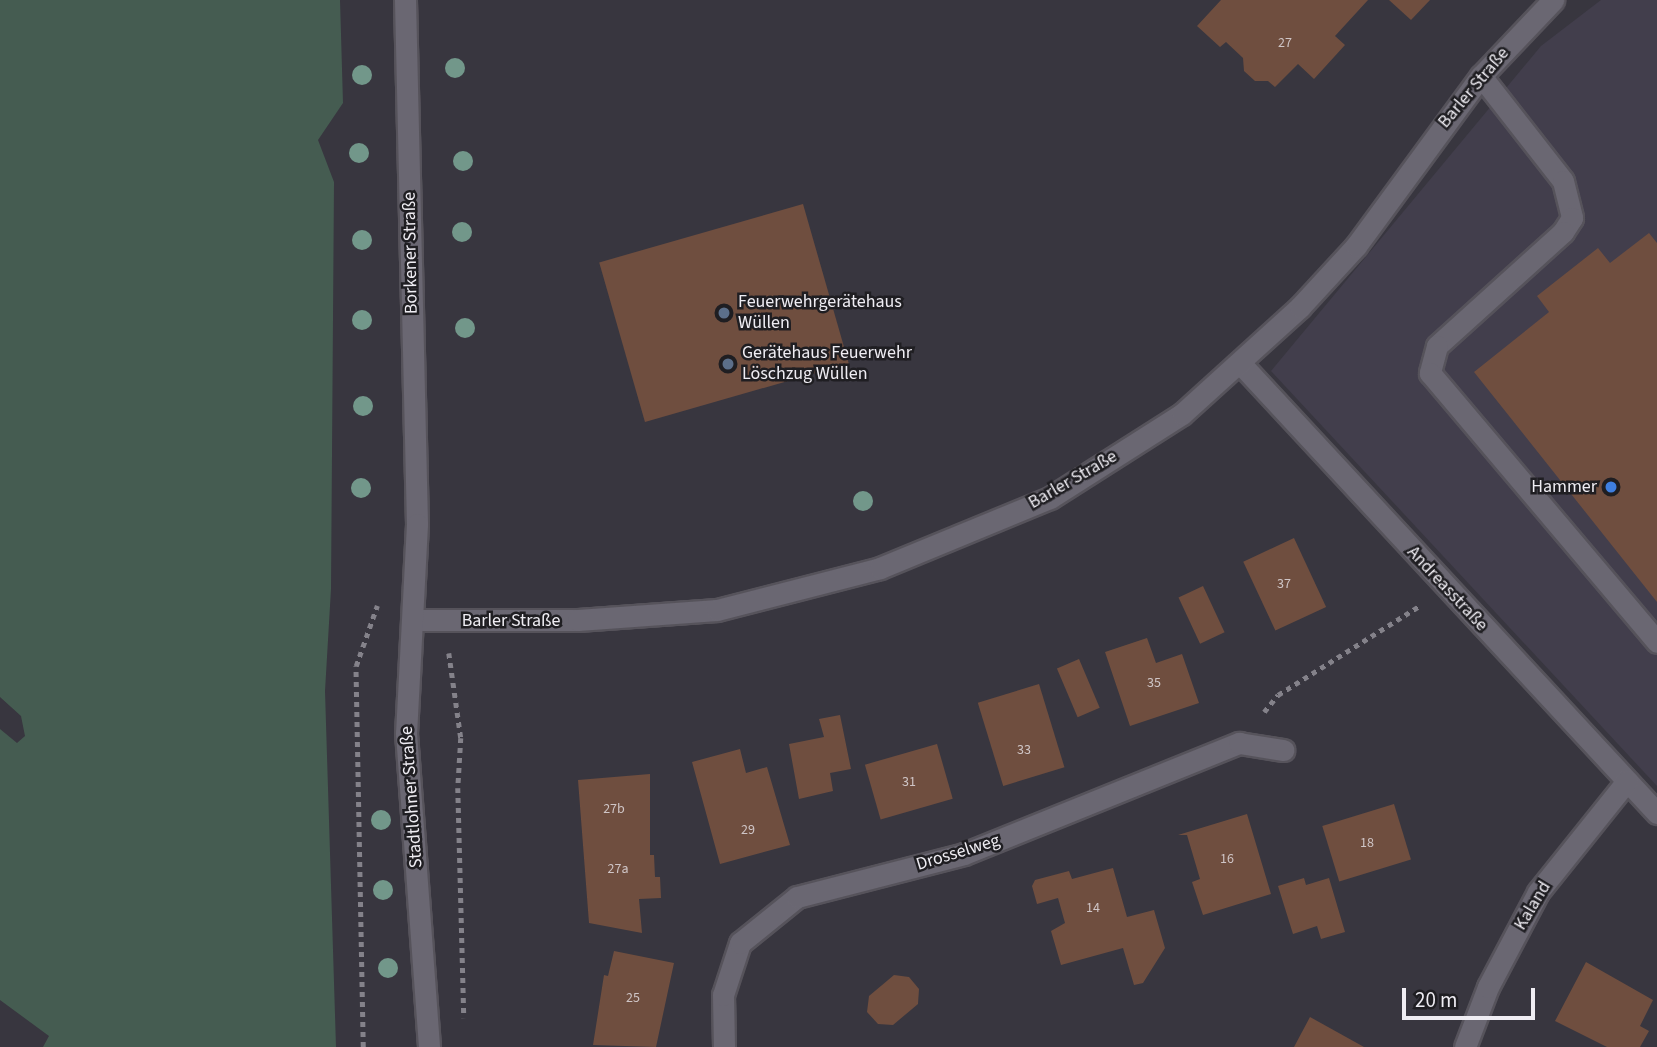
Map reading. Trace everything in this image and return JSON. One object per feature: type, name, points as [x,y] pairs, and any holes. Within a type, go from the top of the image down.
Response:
[{"type":"street","name":"Borkener Straße","points":[[405,0],[417,506]]},
{"type":"street","name":"Barler Straße","points":[[414,620],[578,621],[717,610],[880,568],[1050,498],[1182,414],[1240,363],[1356,246],[1481,76],[1553,0]]},
{"type":"street","points":[[1481,76],[1563,181],[1572,218],[1563,232],[1437,346],[1430,373],[1657,642]]},
{"type":"street","name":"Andreasstraße","points":[[1240,363],[1446,589],[1657,813]]},
{"type":"street","name":"Stadtlohner Straße","points":[[417,506],[414,620],[406,733],[429,1047]]},
{"type":"street","points":[[1239,743],[1283,750]]},
{"type":"street","name":"Drosselweg","points":[[724,1047],[723,995],[740,943],[797,897],[964,854],[1239,743]]},
{"type":"street","name":"Kaland","points":[[1465,1047],[1488,987],[1538,892],[1628,781]]},
{"type":"path","points":[[1239,743],[1278,695],[1446,589]]},
{"type":"path","points":[[363,1047],[356,666],[378,603]]},
{"type":"path","points":[[445,621],[461,738],[457,788],[464,1021]]},
{"type":"shaded area","points":[[1601,0],[1657,0],[1657,786],[1271,371],[1541,46]]},
{"type":"green space","points":[[0,0],[340,0],[343,103],[318,140],[334,182],[331,589],[325,691],[336,1047],[43,1047],[49,1036],[0,1000],[0,729],[17,743],[25,736],[21,716],[0,697]]},
{"type":"building","points":[[1221,0],[1368,0],[1335,36],[1345,45],[1314,79],[1298,64],[1275,87],[1268,81],[1255,81],[1244,71],[1243,58],[1226,42],[1220,47],[1197,26]]},
{"type":"building","points":[[1389,0],[1430,0],[1411,20]]},
{"type":"building","name":"Feuerwehrgerätehaus Wüllen","points":[[803,204],[849,364],[645,422],[599,262]]},
{"type":"building","name":"Hammer","points":[[1649,233],[1657,243],[1657,602],[1474,372],[1549,312],[1537,296],[1598,248],[1610,263]]},
{"type":"building","points":[[1294,538],[1326,607],[1275,631],[1243,562]]},
{"type":"building","points":[[1203,586],[1225,632],[1200,644],[1179,597]]},
{"type":"building","points":[[1147,638],[1156,663],[1182,654],[1199,703],[1130,726],[1105,652]]},
{"type":"building","points":[[1079,659],[1100,708],[1078,717],[1057,668]]},
{"type":"building","points":[[1039,684],[1064,767],[1003,786],[978,703]]},
{"type":"building","points":[[840,715],[851,769],[830,773],[833,791],[799,799],[789,744],[824,737],[819,719]]},
{"type":"building","points":[[937,744],[953,799],[881,819],[865,765]]},
{"type":"building","points":[[740,749],[746,773],[767,767],[790,845],[720,864],[692,762]]},
{"type":"building","points":[[650,774],[650,855],[654,855],[655,877],[660,877],[661,898],[639,899],[642,933],[589,923],[578,780]]},
{"type":"building","points":[[1394,804],[1411,859],[1339,881],[1322,826]]},
{"type":"building","points":[[1247,814],[1271,894],[1203,915],[1192,882],[1200,879],[1187,835],[1178,835]]},
{"type":"building","points":[[1113,868],[1127,917],[1154,910],[1165,948],[1143,983],[1134,985],[1123,948],[1061,965],[1051,931],[1065,923],[1058,898],[1037,904],[1032,886],[1035,880],[1069,871],[1072,879]]},
{"type":"building","points":[[1304,878],[1306,885],[1329,878],[1345,932],[1321,939],[1317,926],[1293,934],[1278,886]]},
{"type":"building","points":[[614,951],[674,963],[656,1047],[593,1045],[604,975],[608,976]]},
{"type":"building","points":[[1586,962],[1653,1000],[1640,1026],[1649,1031],[1640,1047],[1607,1047],[1555,1021]]},
{"type":"building","points":[[894,975],[909,977],[919,989],[918,1004],[893,1025],[878,1024],[867,1012],[869,996]]},
{"type":"building","points":[[1310,1017],[1364,1047],[1294,1047]]},
{"type":"place","name":"Feuerwehrgerätehaus Wüllen","points":[[724,313]]},
{"type":"place","name":"Gerätehaus Feuerwehr Löschzug Wüllen","points":[[728,364]]},
{"type":"place","name":"Hammer","points":[[1611,487]]}]
